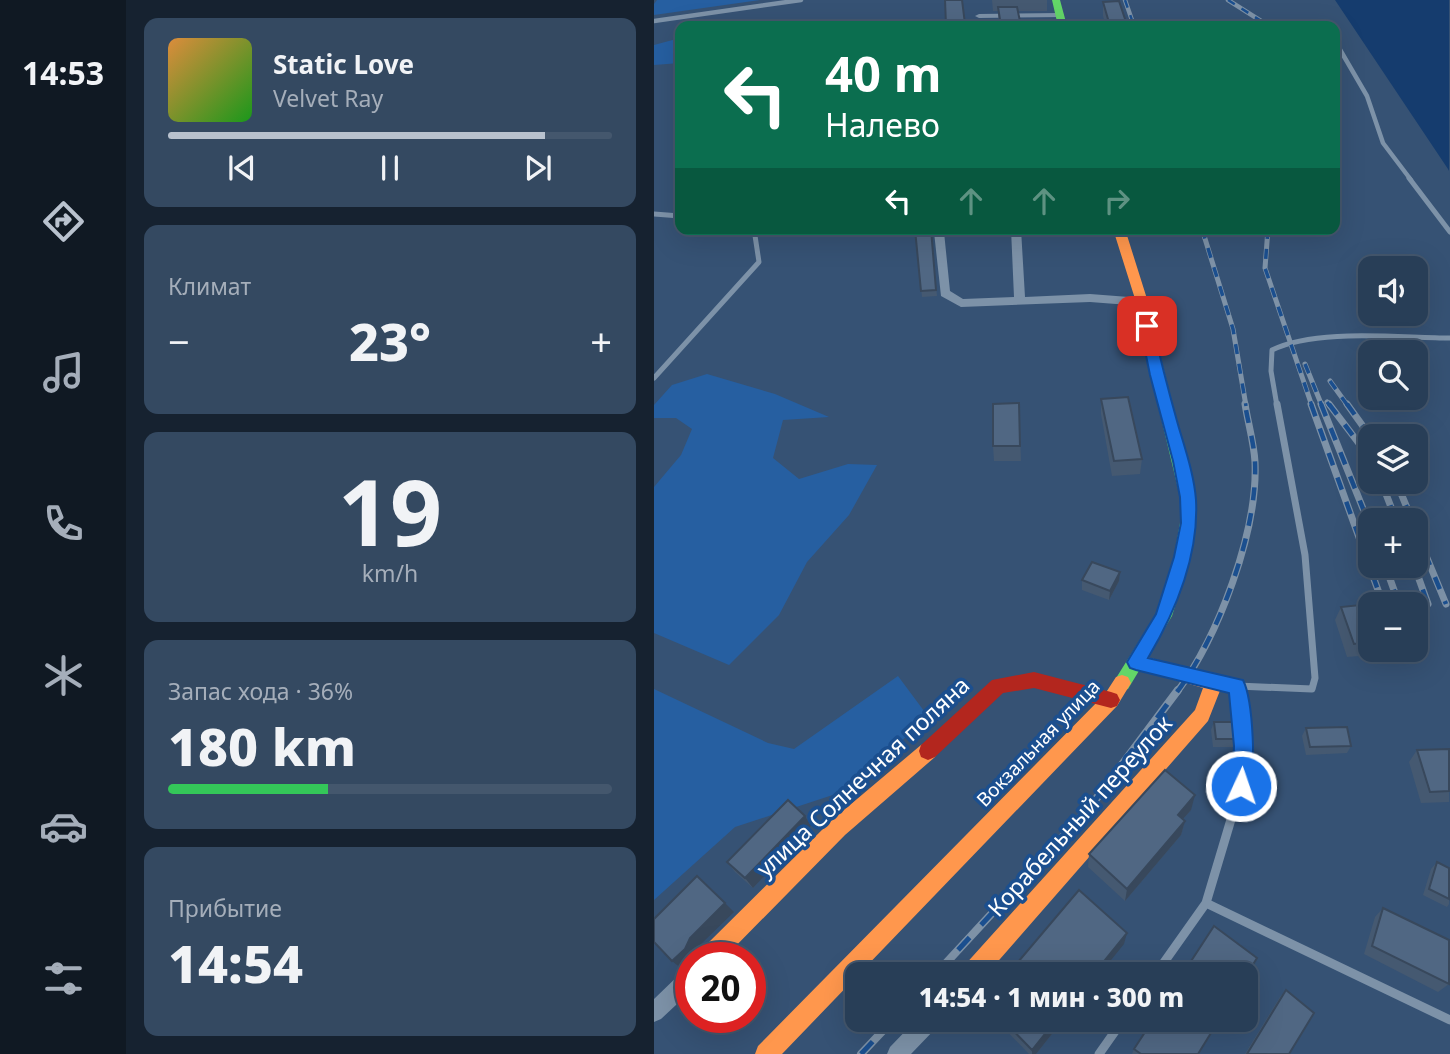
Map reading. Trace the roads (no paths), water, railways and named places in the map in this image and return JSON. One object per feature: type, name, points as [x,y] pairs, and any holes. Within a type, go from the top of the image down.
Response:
[{"type":"main road","name":"Вокзальная улица","points":[[766,1054],[1111,700],[1164,616],[1182,557],[1188,523],[1188,497],[1157,375],[1142,302],[1121,235]]},
{"type":"main road","points":[[1136,662],[1214,683]]},
{"type":"main road","name":"улица Солнечная поляна","points":[[725,942],[838,828],[961,722],[998,686],[1034,680],[1111,700]]},
{"type":"main road","name":"Корабельный переулок","points":[[983,962],[1202,715],[1214,683]]},
{"type":"street","points":[[979,16],[1059,14]]},
{"type":"street","points":[[939,235],[945,293],[961,303],[1090,298],[1142,302]]},
{"type":"street","points":[[1016,235],[1020,301]]},
{"type":"street","points":[[654,1012],[675,992]]},
{"type":"street","points":[[897,1054],[918,1032]]},
{"type":"lane","points":[[654,21],[801,0]]},
{"type":"lane","points":[[1340,50],[1367,96],[1383,143],[1450,232]]},
{"type":"lane","points":[[654,214],[675,216]]},
{"type":"lane","points":[[654,378],[759,262],[755,235]]},
{"type":"lane","points":[[1214,683],[1311,689],[1315,678],[1305,555],[1271,371],[1272,349],[1277,344],[1318,338],[1450,338]]},
{"type":"lane","points":[[1164,962],[1206,903],[1241,786],[1244,746],[1237,686]]},
{"type":"lane","points":[[1206,903],[1450,1020]]},
{"type":"lane","points":[[1100,1054],[1115,1032]]},
{"type":"railway","points":[[1125,0],[1132,21]]},
{"type":"railway","points":[[1228,0],[1261,21]]},
{"type":"railway","points":[[1204,235],[1233,329],[1246,406]]},
{"type":"railway","points":[[1268,235],[1265,268],[1312,406]]},
{"type":"railway","points":[[1305,364],[1322,406]]},
{"type":"railway","points":[[1330,381],[1348,406]]},
{"type":"railway","points":[[1327,402],[1330,406]]},
{"type":"railway","points":[[1177,692],[1207,643],[1220,614],[1233,583],[1250,520],[1255,462],[1245,404]]},
{"type":"railway","points":[[1311,404],[1379,592]]},
{"type":"railway","points":[[1321,404],[1363,508]]},
{"type":"railway","points":[[1329,404],[1358,442]]},
{"type":"railway","points":[[1347,404],[1361,424]]},
{"type":"railway","points":[[1386,494],[1391,508]]},
{"type":"railway","points":[[1401,494],[1407,508]]},
{"type":"railway","points":[[1428,560],[1446,604]]},
{"type":"railway","points":[[1390,578],[1395,592]]},
{"type":"railway","points":[[1419,578],[1424,592]]},
{"type":"railway","points":[[947,962],[1090,807],[1178,690]]},
{"type":"railway","points":[[861,1054],[882,1032]]}]
